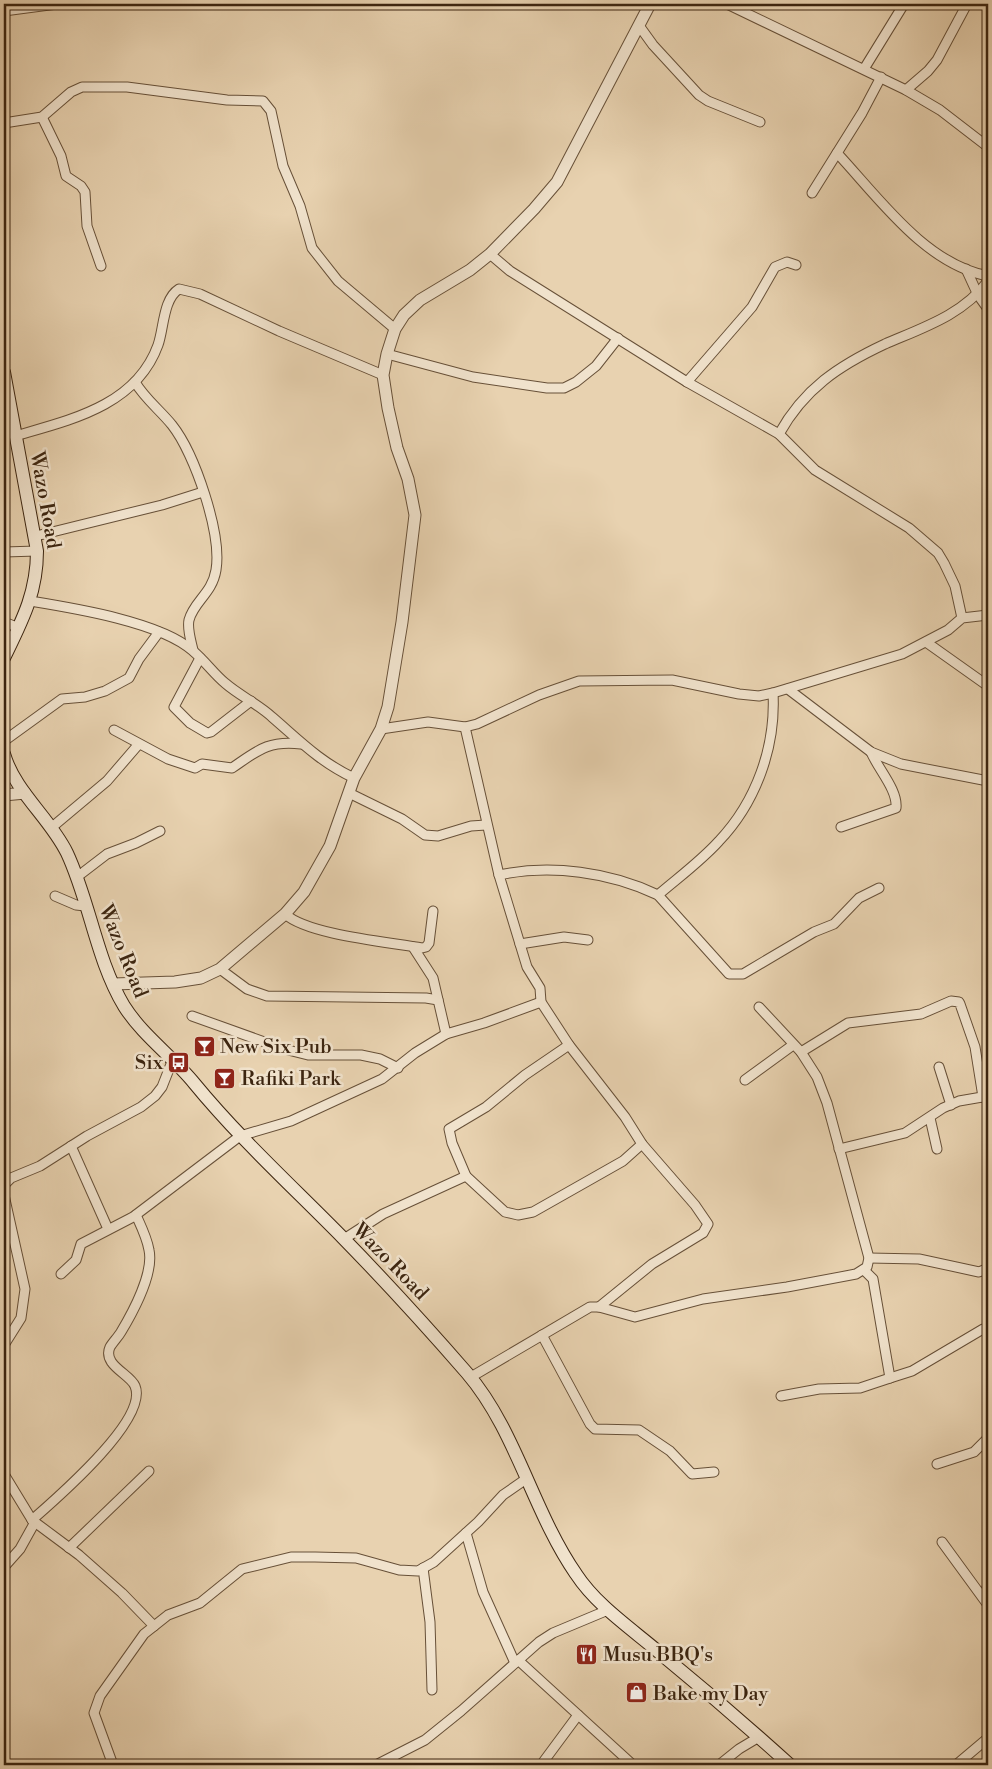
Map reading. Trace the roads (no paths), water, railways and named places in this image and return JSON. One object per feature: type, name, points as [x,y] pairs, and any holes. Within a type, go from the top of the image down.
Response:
[{"type":"main road","name":"Wazo Road","points":[[4,372],[11,431],[36,536],[37,551],[37,572],[30,601],[4,658]]},
{"type":"main road","name":"Wazo Road","points":[[4,754],[7,764],[25,793],[66,850],[113,984],[141,1029],[173,1059],[240,1136],[397,1293],[471,1377],[498,1420],[544,1522],[577,1576],[608,1610],[790,1765]]},
{"type":"street","points":[[4,11],[57,4]]},
{"type":"street","points":[[113,984],[175,982],[201,978],[220,969],[286,914],[304,892],[330,846],[354,778],[381,729],[395,674],[415,515],[408,479],[397,448],[383,375],[386,354],[395,328],[404,315],[420,300],[470,270],[490,254],[529,215],[557,182],[640,27],[650,4]]},
{"type":"street","points":[[727,4],[906,90],[940,110],[988,147]]},
{"type":"street","points":[[864,69],[904,4]]},
{"type":"street","points":[[906,90],[928,71],[937,60],[966,4]]},
{"type":"street","points":[[640,27],[653,45],[699,95],[708,101],[760,122]]},
{"type":"street","points":[[812,193],[881,77]]},
{"type":"street","points":[[4,123],[42,117],[71,92],[82,87],[96,85],[156,89],[226,100],[262,101],[271,111],[284,166],[300,206],[312,248],[338,281],[395,328]]},
{"type":"street","points":[[42,117],[61,156],[66,176],[81,186],[84,192],[87,226],[102,266]]},
{"type":"street","points":[[837,153],[915,238],[935,254],[966,269],[988,276]]},
{"type":"street","points":[[490,254],[510,271],[687,382],[779,434],[814,470],[896,519],[938,553],[955,586],[962,618]]},
{"type":"street","points":[[687,382],[752,307],[775,266],[787,262],[796,265]]},
{"type":"street","points":[[966,269],[978,295],[988,309]]},
{"type":"street","points":[[779,434],[790,414],[819,382],[882,346],[948,315],[978,295],[988,281]]},
{"type":"street","points":[[11,431],[75,419],[98,408],[135,382],[158,346],[174,292],[185,288],[383,375]]},
{"type":"street","points":[[386,354],[473,378],[547,388],[564,388],[576,382],[596,366],[618,338]]},
{"type":"street","points":[[135,382],[144,396],[172,426],[182,440],[203,492],[216,538],[217,559],[212,585],[188,621],[193,650]]},
{"type":"street","points":[[36,536],[162,505],[203,492]]},
{"type":"street","points":[[4,552],[37,551]]},
{"type":"street","points":[[30,601],[135,622],[193,650],[226,684],[269,714],[301,744],[331,768],[354,778]]},
{"type":"street","points":[[381,729],[428,722],[465,727],[477,724],[539,695],[579,681],[672,680],[739,694],[759,696],[902,654],[926,642],[962,618],[988,615]]},
{"type":"street","points":[[4,622],[19,628]]},
{"type":"street","points":[[4,740],[62,699],[85,697],[105,691],[129,678],[143,652],[158,632]]},
{"type":"street","points":[[926,642],[988,686]]},
{"type":"street","points":[[200,658],[174,708],[190,723],[206,733],[211,732],[251,702]]},
{"type":"street","points":[[788,689],[871,752],[901,764],[988,781]]},
{"type":"street","points":[[658,895],[719,842],[744,807],[763,768],[772,737],[774,714],[772,693]]},
{"type":"street","points":[[465,727],[499,875],[526,967],[540,988],[542,1002],[569,1045],[625,1117],[642,1144],[695,1205],[708,1224],[708,1228],[703,1233],[652,1264],[599,1307]]},
{"type":"street","points":[[114,730],[138,745],[168,759],[194,768],[202,764],[232,768],[266,746],[286,742],[301,744]]},
{"type":"street","points":[[51,828],[107,781],[138,745]]},
{"type":"street","points":[[841,827],[896,808],[888,784],[871,752]]},
{"type":"street","points":[[4,795],[25,793]]},
{"type":"street","points":[[349,793],[402,819],[424,835],[438,836],[471,826],[486,825]]},
{"type":"street","points":[[77,877],[107,854],[136,844],[160,831]]},
{"type":"street","points":[[499,875],[522,870],[557,870],[594,875],[643,888],[658,895],[729,974],[734,976],[743,974],[814,932],[834,924],[859,898],[878,888]]},
{"type":"street","points":[[55,896],[76,905],[85,906]]},
{"type":"street","points":[[286,914],[292,920],[316,930],[426,947],[429,943],[433,911]]},
{"type":"street","points":[[520,944],[564,937],[588,940]]},
{"type":"street","points":[[413,946],[433,978],[446,1034]]},
{"type":"street","points":[[220,969],[248,989],[267,996],[426,998],[438,1000]]},
{"type":"street","points":[[801,1052],[848,1023],[921,1014],[951,1001],[957,1001],[960,1004],[984,1067],[986,1096],[951,1104],[905,1132],[839,1148]]},
{"type":"street","points":[[62,1274],[76,1260],[81,1244],[136,1215],[240,1136],[291,1122],[382,1079],[415,1053],[446,1034],[484,1023],[542,1002]]},
{"type":"street","points":[[759,1007],[801,1052],[817,1077],[839,1148],[868,1258],[864,1270]]},
{"type":"street","points":[[192,1016],[284,1049],[308,1055],[361,1055],[380,1059],[398,1068]]},
{"type":"street","points":[[569,1045],[525,1075],[486,1107],[452,1125],[449,1129],[452,1143],[466,1176],[505,1212],[518,1215],[533,1212],[623,1161],[642,1144]]},
{"type":"street","points":[[745,1080],[793,1045]]},
{"type":"street","points":[[4,1189],[4,1184],[11,1178],[40,1166],[71,1146],[141,1107],[155,1096],[162,1087],[173,1059]]},
{"type":"street","points":[[939,1067],[951,1104]]},
{"type":"street","points":[[930,1118],[937,1149]]},
{"type":"street","points":[[71,1146],[108,1229]]},
{"type":"street","points":[[344,1239],[383,1214],[466,1176]]},
{"type":"street","points":[[4,1195],[25,1288],[21,1318],[4,1345]]},
{"type":"street","points":[[4,1567],[20,1549],[33,1521],[111,1444],[132,1412],[137,1396],[135,1385],[115,1366],[110,1358],[109,1351],[120,1334],[146,1278],[150,1252],[136,1215]]},
{"type":"street","points":[[868,1258],[919,1259],[979,1272],[988,1268]]},
{"type":"street","points":[[471,1377],[576,1313],[590,1307],[599,1307],[635,1317],[703,1299],[794,1286],[864,1270]]},
{"type":"street","points":[[864,1270],[873,1279],[890,1378]]},
{"type":"street","points":[[782,1396],[819,1389],[860,1388],[912,1371],[983,1329]]},
{"type":"street","points":[[542,1335],[590,1424],[595,1428],[639,1430],[666,1448],[692,1474],[714,1472]]},
{"type":"street","points":[[937,1464],[974,1452],[988,1438]]},
{"type":"street","points":[[69,1548],[149,1471]]},
{"type":"street","points":[[4,1474],[33,1521],[69,1548],[122,1593],[154,1626]]},
{"type":"street","points":[[113,1765],[94,1713],[100,1696],[144,1634],[168,1614],[200,1602],[242,1569],[291,1557],[356,1558],[399,1570],[411,1571],[423,1568],[466,1533],[503,1496],[526,1479]]},
{"type":"street","points":[[466,1533],[483,1592],[516,1662],[633,1765]]},
{"type":"street","points":[[942,1542],[986,1601]]},
{"type":"street","points":[[423,1568],[430,1622],[432,1690]]},
{"type":"street","points":[[986,1601],[988,1586]]},
{"type":"street","points":[[376,1765],[425,1740],[553,1633],[608,1610]]},
{"type":"street","points":[[541,1765],[578,1715]]},
{"type":"street","points":[[719,1765],[739,1749],[759,1738]]},
{"type":"street","points":[[956,1765],[988,1738]]},
{"type":"place","name":"New Six Pub","points":[[204,1046]]},
{"type":"place","name":"Six","points":[[179,1062]]},
{"type":"place","name":"Rafiki Park","points":[[225,1078]]},
{"type":"place","name":"Musu BBQ's","points":[[587,1654]]},
{"type":"place","name":"Bake my Day","points":[[637,1693]]}]
